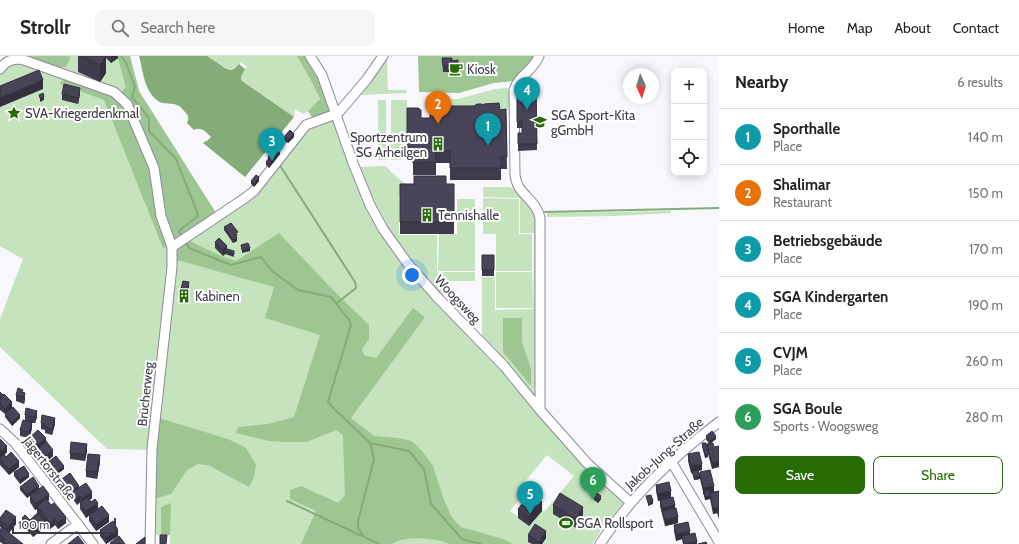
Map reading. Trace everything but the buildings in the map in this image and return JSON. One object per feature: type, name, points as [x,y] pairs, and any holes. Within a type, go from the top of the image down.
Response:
[{"type":"street","name":"Woogsweg","points":[[310,56],[322,75],[353,163],[370,205],[383,229],[408,264],[441,301],[504,366],[540,410],[590,465],[630,502]]},
{"type":"street","points":[[174,245],[245,198],[254,190],[306,125],[336,114],[367,79],[383,56]]},
{"type":"street","points":[[539,56],[536,63],[515,85],[514,90],[515,175],[520,189],[536,207],[540,218],[540,410]]},
{"type":"street","name":"Brücherweg","points":[[0,69],[8,60],[21,60],[114,92],[127,104],[154,168],[161,216],[174,245],[152,449],[150,544]]},
{"type":"street","name":"Jakob-Jung-Straße","points":[[600,544],[630,502],[671,461],[719,422]]},
{"type":"street","name":"Jägertorstraße","points":[[0,430],[15,444],[93,544]]},
{"type":"street","points":[[671,461],[719,542]]},
{"type":"street","points":[[51,544],[78,524]]},
{"type":"shaded area","points":[[14,56],[130,56],[139,91],[219,218],[247,200],[305,128],[333,118],[367,206],[471,336],[624,502],[592,544],[170,544],[170,535],[153,535],[155,450],[107,449],[0,347],[0,319],[23,259],[0,246],[0,73]],"holes":[[[547,455],[574,476],[544,512],[531,501],[518,517],[510,511],[523,495],[518,490]]]},
{"type":"shaded area","points":[[20,56],[69,56],[70,59],[66,67],[49,68]]},
{"type":"shaded area","points":[[117,56],[130,56],[139,91],[216,213],[173,244],[163,248],[104,100],[61,84],[60,82],[67,79],[115,98],[126,87]]},
{"type":"shaded area","points":[[139,56],[207,56],[230,70],[234,69],[239,64],[245,69],[241,77],[242,81],[294,117],[245,177],[203,143],[211,137],[201,129],[194,130],[187,123],[188,116],[180,107],[174,104],[160,102],[153,97],[147,86]]},
{"type":"shaded area","points":[[207,56],[297,56],[320,99],[303,114],[295,109],[294,117],[242,81],[241,79],[243,72],[247,67],[241,62],[235,68],[230,69],[220,65]]},
{"type":"shaded area","points":[[297,56],[307,56],[319,77],[332,111],[313,119],[308,111],[320,99]]},
{"type":"shaded area","points":[[418,56],[536,56],[514,81],[494,83],[459,93],[419,92]]},
{"type":"shaded area","points":[[387,57],[388,90],[406,90],[407,93],[357,95]]},
{"type":"shaded area","points":[[507,88],[510,92],[511,110],[451,111],[446,107],[439,107],[434,102],[434,99],[458,99],[495,89]]},
{"type":"shaded area","points":[[378,100],[386,100],[386,160],[379,160]]},
{"type":"shaded area","points":[[391,100],[407,100],[407,159],[391,160]]},
{"type":"shaded area","points":[[386,166],[403,182],[410,186],[410,195],[399,195],[399,235],[437,235],[437,272],[475,272],[475,281],[444,281],[444,299],[393,238],[379,213],[359,167]]},
{"type":"shaded area","points":[[483,187],[509,187],[516,190],[536,213],[537,399],[506,362],[482,337],[482,277],[495,277],[495,310],[533,309],[534,233],[520,233],[520,198],[483,197]],"holes":[[[504,318],[522,318],[522,342],[531,368],[531,386]]]},
{"type":"shaded area","points":[[483,198],[519,199],[519,234],[532,234],[532,271],[496,271],[496,234],[483,234]]},
{"type":"shaded area","points":[[457,199],[475,199],[475,271],[438,271],[439,234],[457,234]]},
{"type":"shaded area","points":[[671,211],[671,213],[615,216],[547,217],[547,213]]},
{"type":"shaded area","points":[[279,233],[334,291],[369,325],[369,339],[362,349],[364,355],[376,358],[413,308],[425,317],[351,418],[374,436],[412,441],[422,451],[433,466],[451,516],[457,523],[461,527],[503,539],[513,544],[450,544],[436,540],[412,538],[392,544],[301,544],[316,511],[290,499],[290,490],[301,486],[338,503],[345,495],[343,435],[336,430],[307,442],[283,442],[269,441],[236,433],[238,427],[268,424],[294,417],[320,335],[265,318],[274,287],[174,259],[174,248],[187,240],[221,256],[236,261]]},
{"type":"shaded area","points":[[496,272],[532,272],[533,308],[496,308]]},
{"type":"shaded area","points":[[503,318],[522,318],[522,342],[531,368],[531,386],[503,352]]},
{"type":"shaded area","points":[[159,418],[228,439],[246,448],[256,465],[254,478],[249,487],[208,465],[198,464],[187,470],[171,494],[154,499],[155,450]]},
{"type":"shaded area","points":[[171,503],[170,535],[161,535],[161,507]]},
{"type":"waterway","points":[[121,56],[126,63],[135,87],[132,97],[149,118],[149,131],[176,159],[197,212],[198,216],[179,232],[183,237]]},
{"type":"waterway","points":[[279,164],[355,282],[356,288],[337,303]]},
{"type":"waterway","points":[[545,212],[719,208]]},
{"type":"waterway","points":[[185,241],[189,248],[231,265],[261,257],[272,271],[298,290],[331,297],[349,320],[351,325],[328,402],[370,443],[374,459],[358,521],[358,528],[364,537],[379,544]]},
{"type":"waterway","points":[[370,443],[409,451],[424,469],[431,504],[462,539],[481,544]]},
{"type":"waterway","points":[[287,501],[362,536]]},
{"type":"place","name":"Kiosk","points":[[456,69]]},
{"type":"place","name":"SGA Kindergarten","points":[[527,110]]},
{"type":"place","name":"SVA-Kriegerdenkmal","points":[[14,113]]},
{"type":"place","name":"SGA Sport-Kita gGmbH","points":[[540,122]]},
{"type":"place","name":"Shalimar","points":[[438,124]]},
{"type":"place","name":"Sportzentrum SG Arheilgen","points":[[438,144]]},
{"type":"place","name":"Sporthalle","points":[[488,146]]},
{"type":"place","name":"Betriebsgebäude","points":[[272,161]]},
{"type":"place","name":"Tennishalle","points":[[427,215]]},
{"type":"place","name":"Kabinen","points":[[184,296]]},
{"type":"place","name":"SGA Boule","points":[[593,500]]},
{"type":"place","name":"CVJM","points":[[530,514]]},
{"type":"place","name":"SGA Rollsport","points":[[566,523]]}]
